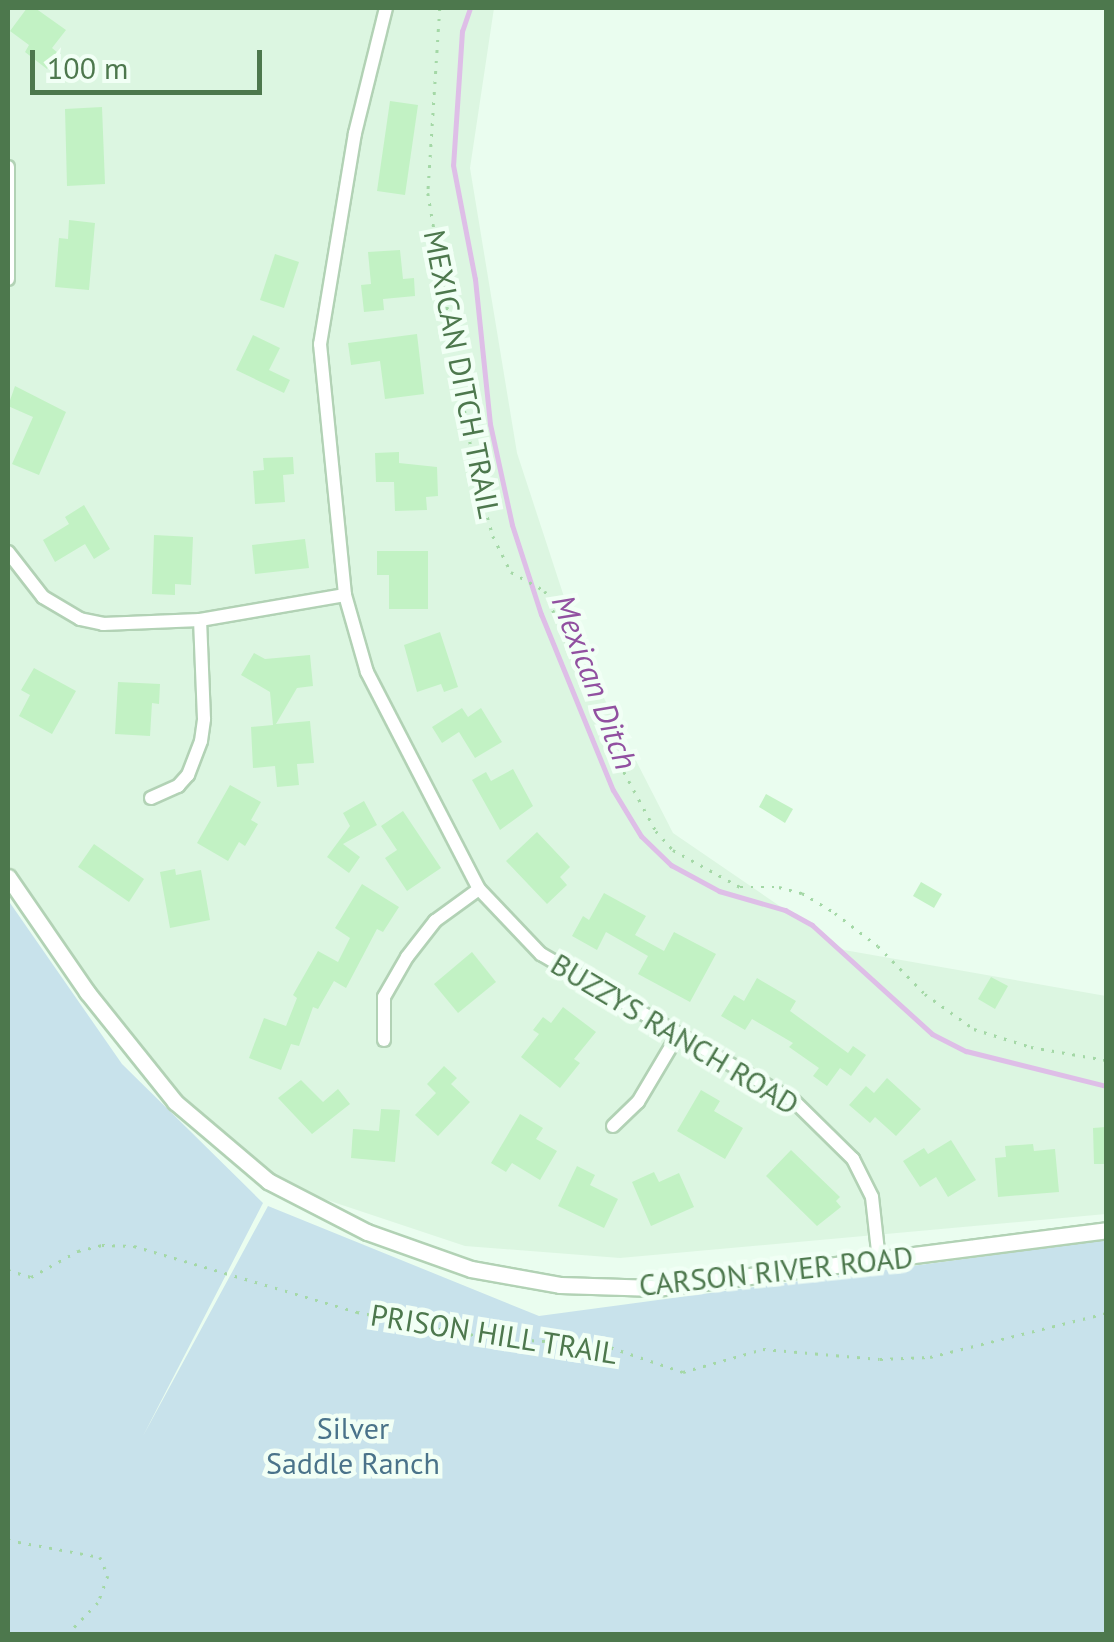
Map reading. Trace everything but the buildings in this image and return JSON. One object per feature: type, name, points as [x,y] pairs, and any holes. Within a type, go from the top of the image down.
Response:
[{"type":"street","name":"BUZZYS RANCH ROAD","points":[[386,8],[355,133],[320,344],[346,595],[368,672],[479,889],[541,954],[794,1100],[853,1159],[872,1197],[879,1228],[879,1260]]},
{"type":"street","points":[[8,166],[8,279]]},
{"type":"street","points":[[8,552],[42,597],[80,619],[125,625],[200,620],[346,595]]},
{"type":"street","points":[[151,798],[178,786],[188,774],[201,740],[204,719],[200,620]]},
{"type":"street","name":"CARSON RIVER ROAD","points":[[8,877],[87,992],[175,1102],[268,1182],[368,1232],[471,1269],[560,1285],[656,1288],[1106,1230]]},
{"type":"street","points":[[384,1040],[384,996],[407,957],[435,922],[479,889]]},
{"type":"street","points":[[613,1126],[638,1102],[679,1033]]},
{"type":"path","name":"MEXICAN DITCH TRAIL","points":[[440,8],[428,192],[476,478],[493,536],[514,574],[540,587],[556,613],[603,729],[639,804],[673,850],[740,887],[779,887],[802,893],[878,946],[925,994],[974,1029],[1031,1047],[1106,1060]]},
{"type":"path","name":"PRISON HILL TRAIL","points":[[8,1270],[30,1277],[78,1251],[102,1245],[134,1246],[357,1312],[490,1338],[601,1344],[683,1372],[763,1348],[880,1359],[930,1357],[1106,1313]]},
{"type":"path","points":[[8,1540],[100,1558],[108,1576],[98,1603],[68,1634]]},
{"type":"shaded area","points":[[8,8],[494,8],[470,168],[517,453],[585,661],[673,833],[844,950],[1106,996],[1106,1214],[620,1258],[465,1246],[282,1185],[136,1053],[8,865]]},
{"type":"green space","name":"Silver Saddle Ranch","points":[[8,900],[122,1064],[263,1203],[143,1436],[268,1206],[539,1316],[1106,1240],[1106,1634],[8,1634]]},
{"type":"waterway","name":"Mexican Ditch","points":[[470,8],[462,31],[453,165],[475,279],[490,424],[512,525],[541,614],[613,790],[641,836],[671,865],[719,891],[785,910],[812,925],[932,1034],[966,1051],[1106,1086]]}]
